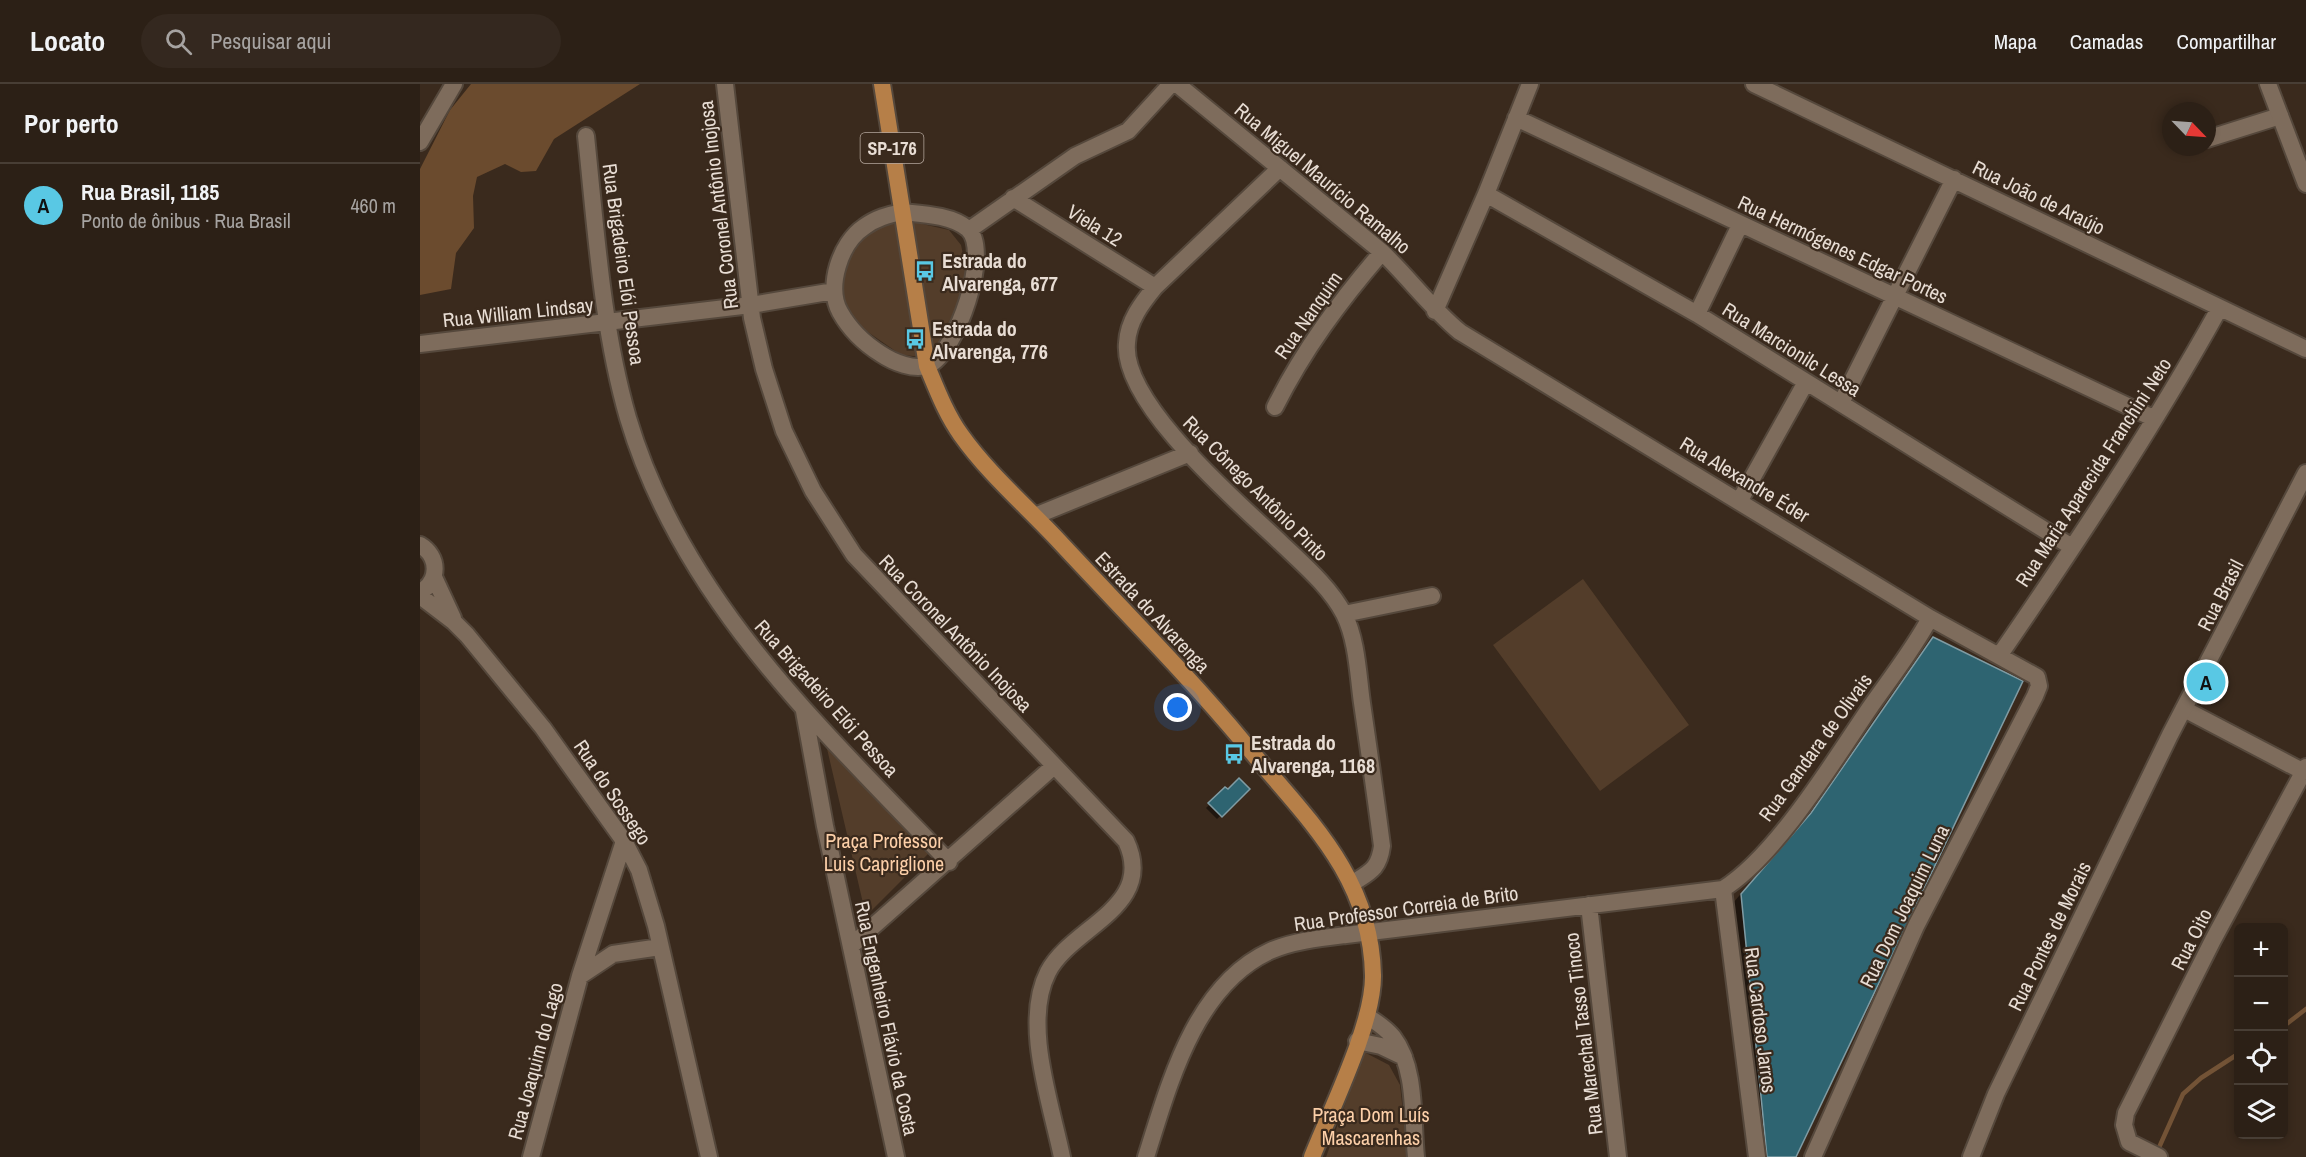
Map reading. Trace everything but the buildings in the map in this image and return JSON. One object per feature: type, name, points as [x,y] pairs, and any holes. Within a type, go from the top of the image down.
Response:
[{"type":"main road","name":"Estrada do Alvarenga","points":[[882,84],[927,366],[941,400],[961,434],[1003,484],[1221,715],[1284,787],[1315,825],[1353,884],[1368,933],[1373,973],[1367,1016],[1312,1157]]},
{"type":"street","points":[[420,142],[454,84]]},
{"type":"street","name":"Rua Coronel Antônio Inojosa","points":[[725,84],[751,305],[764,369],[784,431],[813,491],[854,555],[1126,842],[1132,854],[1133,871],[1128,892],[1064,952],[1050,969],[1039,992],[1039,1044],[1062,1157]]},
{"type":"street","points":[[969,230],[1075,156],[1128,131],[1171,84]]},
{"type":"street","name":"Rua Miguel Maurício Ramalho","points":[[1177,84],[1382,252],[1409,277],[1435,310]]},
{"type":"street","points":[[1435,310],[1486,194],[1530,84]]},
{"type":"street","name":"Rua João de Araújo","points":[[1754,84],[2306,349]]},
{"type":"street","points":[[2268,84],[2306,184]]},
{"type":"street","points":[[2216,136],[2280,116]]},
{"type":"street","name":"Rua Hermógenes Edgar Portes","points":[[1516,118],[2153,418]]},
{"type":"street","name":"Rua Brigadeiro Elói Pessoa","points":[[586,136],[607,323],[628,418],[651,483],[692,562],[751,648],[804,711],[949,862]]},
{"type":"street","name":"Rua Cônego Antônio Pinto","points":[[1280,168],[1155,287],[1141,305],[1131,325],[1126,344],[1129,363],[1140,391],[1159,420],[1308,568],[1344,614],[1357,666],[1382,846],[1380,861],[1353,884]]},
{"type":"street","points":[[1841,403],[1954,179]]},
{"type":"street","name":"Rua Marcionilc Lessa","points":[[1486,194],[1697,314],[2072,547]]},
{"type":"street","name":"Viela 12","points":[[1013,198],[1155,287]]},
{"type":"street","points":[[902,212],[948,220],[969,230],[974,239],[975,256],[967,304],[946,348],[927,366],[913,367],[891,361],[876,351],[845,322],[836,305],[834,291],[837,270],[844,252],[862,228],[880,218],[902,212]]},
{"type":"street","points":[[1697,314],[1740,225]]},
{"type":"street","name":"Rua Nanquim","points":[[1275,407],[1301,357],[1322,325],[1382,252]]},
{"type":"street","name":"Rua William Lindsay","points":[[420,344],[751,305],[834,291]]},
{"type":"street","name":"Rua Maria Aparecida Franchini Neto","points":[[1999,656],[2072,547],[2219,309]]},
{"type":"street","name":"Rua Alexandre Éder","points":[[1435,310],[1482,345],[1740,500],[1930,618],[2037,677]]},
{"type":"street","points":[[1740,500],[1806,382]]},
{"type":"street","points":[[1035,516],[1190,453]]},
{"type":"street","name":"Rua Brasil","points":[[2170,735],[2306,473]]},
{"type":"street","name":"Rua do Sossego","points":[[420,545],[426,549],[434,562],[434,577],[454,622]]},
{"type":"street","points":[[420,594],[430,585],[434,577]]},
{"type":"street","name":"Rua do Sossego","points":[[420,594],[454,622],[543,728],[624,841],[639,870],[660,946],[709,1157]]},
{"type":"street","points":[[1344,614],[1432,596]]},
{"type":"street","name":"Rua Gandara de Olivais","points":[[1723,889],[1738,879],[1785,827],[1822,779],[1930,618]]},
{"type":"street","name":"Rua Dom Joaquim Luna","points":[[1813,1157],[1930,898],[2039,686],[2037,677]]},
{"type":"street","points":[[2184,709],[2305,769]]},
{"type":"street","name":"Rua Engenheiro Flávio da Costa","points":[[804,711],[825,826],[896,1157]]},
{"type":"street","name":"Rua Pontes de Morais","points":[[1971,1157],[1995,1097],[2170,735]]},
{"type":"street","points":[[850,946],[949,862],[1054,766]]},
{"type":"street","name":"Rua Oito","points":[[2152,1154],[2129,1142],[2125,1134],[2124,1125],[2132,1100],[2305,769]]},
{"type":"street","name":"Rua Joaquim do Lago","points":[[531,1157],[580,976],[624,841]]},
{"type":"street","name":"Rua Professor Correia de Brito","points":[[1146,1157],[1180,1060],[1212,999],[1239,973],[1269,951],[1304,941],[1723,889]]},
{"type":"street","name":"Rua Cardoso Jarros","points":[[1723,889],[1757,1157]]},
{"type":"street","name":"Rua Marechal Tasso Tinoco","points":[[1588,905],[1618,1157]]},
{"type":"street","name":"Rua Joaquim do Lago","points":[[580,976],[613,954],[660,946]]},
{"type":"street","points":[[1367,1016],[1394,1038],[1404,1057],[1408,1073],[1416,1157]]},
{"type":"street","points":[[1357,1041],[1381,1046],[1404,1057]]},
{"type":"green space","points":[[900,219],[949,230],[961,245],[966,268],[958,310],[938,348],[926,357],[901,355],[865,330],[848,312],[841,289],[848,255],[864,231]]},
{"type":"green space","points":[[1583,579],[1689,725],[1600,791],[1493,645]]},
{"type":"green space","name":"Praça Professor Luis Capriglione","points":[[825,740],[929,853],[866,916]]},
{"type":"green space","name":"Praça Dom Luís Mascarenhas","points":[[1364,1052],[1389,1065],[1400,1085],[1408,1157],[1326,1157]]},
{"type":"shaded area","points":[[471,84],[640,84],[554,139],[536,171],[521,172],[505,164],[477,177],[473,196],[474,228],[456,253],[451,289],[420,295],[420,169],[450,110]]},
{"type":"waterway","points":[[2288,1023],[2306,1009]]},
{"type":"waterway","points":[[2157,1152],[2183,1094],[2201,1078],[2234,1057]]},
{"type":"place","name":"Estrada do Alvarenga, 677","points":[[925,271]]},
{"type":"place","name":"Estrada do Alvarenga, 776","points":[[915,339]]},
{"type":"place","name":"Rua Brasil, 1185","points":[[2206,682]]},
{"type":"place","name":"Estrada do Alvarenga, 1168","points":[[1234,754]]}]
